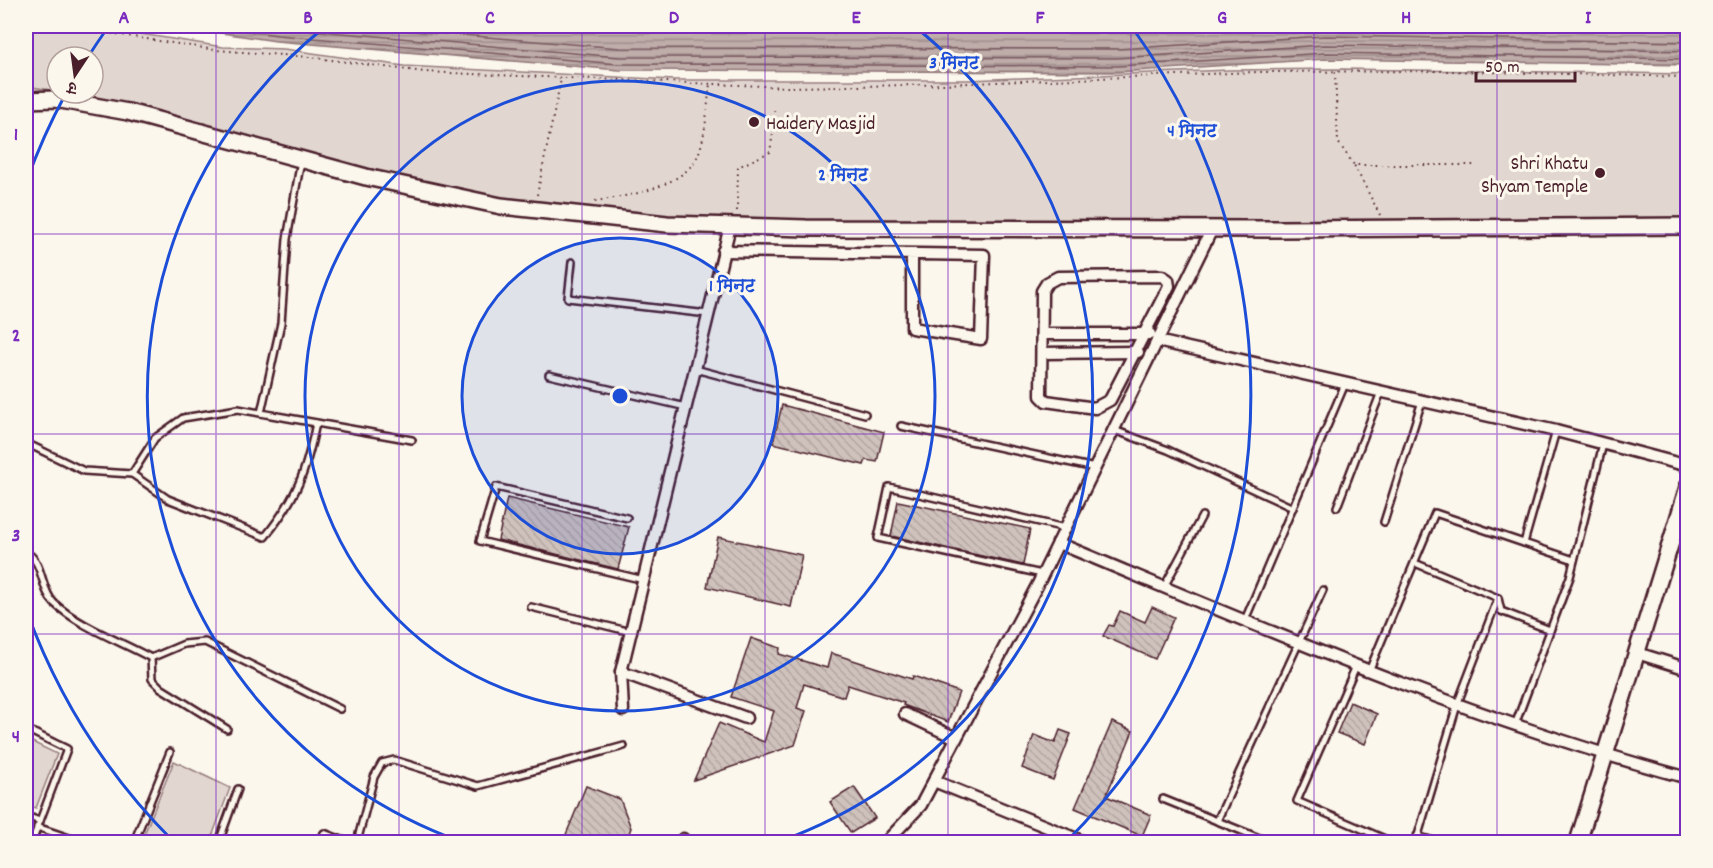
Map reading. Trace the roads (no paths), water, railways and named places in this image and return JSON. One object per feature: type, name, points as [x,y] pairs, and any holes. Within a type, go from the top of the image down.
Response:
[{"type":"street","points":[[26,100],[55,99],[128,112],[366,177],[478,201],[534,210],[667,224],[1212,229],[1688,226]]},
{"type":"street","points":[[622,710],[621,672],[723,251],[734,226]]},
{"type":"street","points":[[886,843],[921,804],[934,781],[1058,543],[1212,229]]},
{"type":"street","points":[[723,251],[984,255],[981,339],[912,328],[912,254]]},
{"type":"street","points":[[1162,276],[1168,280],[1169,286],[1110,400],[1095,408],[1046,401],[1041,396],[1042,334],[1042,291],[1047,283],[1058,278],[1162,276]]},
{"type":"street","points":[[1042,334],[1144,334],[1159,337],[1346,384],[1556,431],[1688,466]]},
{"type":"street","points":[[1042,353],[1152,352]]},
{"type":"street","points":[[1578,843],[1688,487]]},
{"type":"street","points":[[1058,543],[1245,621],[1457,705],[1605,756],[1688,778]]},
{"type":"street","points":[[1637,653],[1688,669]]},
{"type":"street","points":[[621,672],[746,718]]},
{"type":"street","points":[[905,714],[956,738]]},
{"type":"street","points":[[934,781],[1063,839],[1084,843]]},
{"type":"lane","points":[[261,413],[282,323],[287,239],[301,159]]},
{"type":"lane","points":[[572,262],[568,298],[708,314]]},
{"type":"lane","points":[[695,369],[865,414]]},
{"type":"lane","points":[[549,375],[686,407]]},
{"type":"lane","points":[[1245,621],[1346,384]]},
{"type":"lane","points":[[1337,507],[1381,392]]},
{"type":"lane","points":[[1384,522],[1422,401]]},
{"type":"lane","points":[[132,474],[155,438],[183,418],[238,409],[412,440]]},
{"type":"lane","points":[[26,443],[84,471],[132,474],[168,499],[265,537],[286,511],[308,466],[316,423]]},
{"type":"lane","points":[[901,426],[1095,468]]},
{"type":"lane","points":[[1114,430],[1168,450],[1293,508]]},
{"type":"lane","points":[[1524,543],[1556,431]]},
{"type":"lane","points":[[1515,725],[1574,560],[1603,444]]},
{"type":"lane","points":[[627,518],[496,487],[480,541],[644,580]]},
{"type":"lane","points":[[1042,574],[878,538],[889,487],[1065,528]]},
{"type":"lane","points":[[1369,671],[1435,513],[1574,560]]},
{"type":"lane","points":[[1164,587],[1202,516]]},
{"type":"lane","points":[[26,552],[33,556],[53,602],[79,620],[151,658]]},
{"type":"lane","points":[[1415,562],[1498,598]]},
{"type":"lane","points":[[1216,821],[1323,590]]},
{"type":"lane","points":[[1498,598],[1501,610],[1550,630]]},
{"type":"lane","points":[[1437,843],[1417,839],[1457,705],[1498,598]]},
{"type":"lane","points":[[531,607],[631,632]]},
{"type":"lane","points":[[151,658],[184,644],[205,642],[340,709]]},
{"type":"lane","points":[[151,658],[152,679],[161,688],[227,729]]},
{"type":"lane","points":[[1356,666],[1297,801],[1392,843]]},
{"type":"lane","points":[[26,729],[67,749],[32,843]]},
{"type":"lane","points":[[357,843],[374,777],[382,763],[394,760],[478,786],[624,746]]},
{"type":"lane","points":[[134,843],[170,752]]},
{"type":"lane","points":[[219,843],[238,789]]},
{"type":"lane","points":[[1163,799],[1269,843]]},
{"type":"lane","points":[[26,816],[81,843]]},
{"type":"lane","points":[[320,843],[324,833],[347,843]]},
{"type":"water","points":[[173,26],[1687,26],[1688,65],[1326,59],[1118,72],[619,70],[276,41]]},
{"type":"place","name":"Haidery Masjid","points":[[754,122]]},
{"type":"place","name":"Shri Khatu Shyam Temple","points":[[1600,173]]}]
